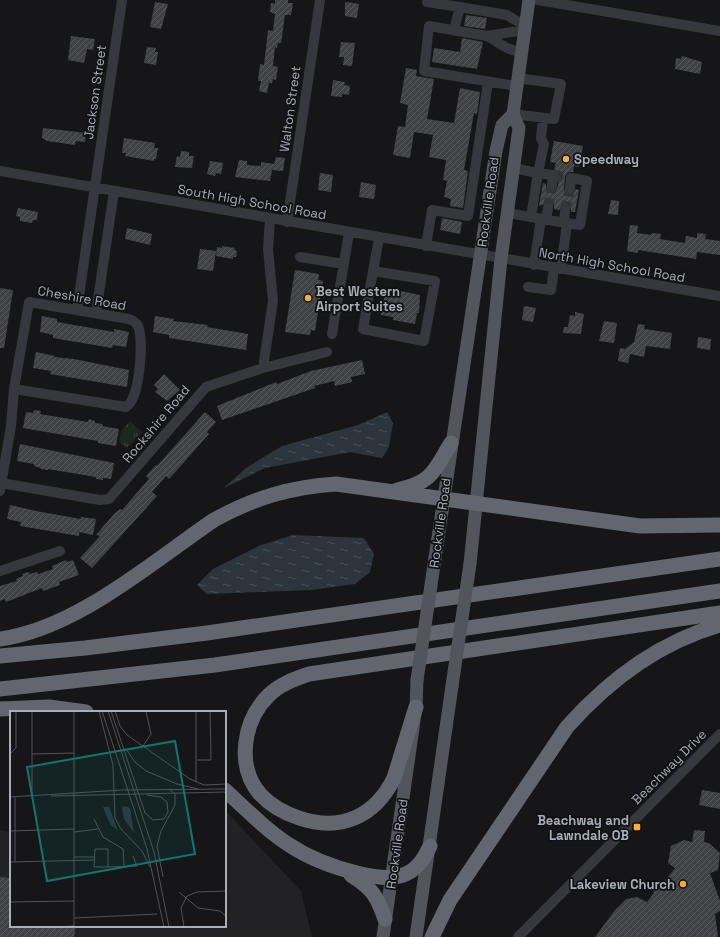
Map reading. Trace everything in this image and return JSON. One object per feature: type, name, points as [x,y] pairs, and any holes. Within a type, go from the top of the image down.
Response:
[{"type":"highway","points":[[388,492],[413,487],[426,480],[434,471],[451,443]]},
{"type":"highway","points":[[0,639],[31,631],[81,611],[214,520],[238,507],[261,498],[292,489],[336,484],[640,526],[720,524]]},
{"type":"highway","points":[[0,656],[85,648],[207,633],[720,559]]},
{"type":"highway","points":[[0,689],[215,665],[720,591]]},
{"type":"highway","points":[[416,707],[394,778],[389,788],[373,807],[353,819],[328,824],[311,822],[292,816],[276,807],[265,798],[251,780],[246,764],[245,746],[248,729],[256,712],[269,695],[289,681],[309,674],[720,613]]},
{"type":"highway","points":[[432,937],[450,900],[567,727],[589,702],[633,667],[658,652],[683,639],[720,625]]},
{"type":"highway","points":[[0,709],[49,707],[79,711]]},
{"type":"highway","points":[[226,791],[278,838],[309,857],[341,869],[376,877],[392,878],[408,872],[419,864],[430,846]]},
{"type":"highway","points":[[341,869],[362,882],[374,892],[380,902],[385,919]]},
{"type":"main road","name":"Rockville Road","points":[[416,937],[470,564],[500,259],[519,128],[513,114],[529,0]]},
{"type":"main road","name":"Rockville Road","points":[[384,937],[385,919],[416,707],[417,680],[451,443],[481,256],[496,150],[502,125],[513,114]]},
{"type":"street","name":"Jackson Street","points":[[77,310],[122,0]]},
{"type":"street","name":"Walton Street","points":[[287,222],[320,0]]},
{"type":"street","points":[[538,0],[720,30]]},
{"type":"street","points":[[427,2],[507,15],[524,28]]},
{"type":"street","points":[[454,30],[460,7]]},
{"type":"street","points":[[513,114],[554,119],[561,84],[488,82],[424,71],[429,26],[487,36],[507,48],[521,53]]},
{"type":"street","points":[[487,36],[524,28]]},
{"type":"street","points":[[426,246],[432,210],[468,216],[488,82]]},
{"type":"street","points":[[534,265],[539,218],[538,173],[544,144],[541,138],[543,118]]},
{"type":"street","points":[[513,168],[553,175],[552,185]]},
{"type":"street","name":"South High School Road","points":[[0,171],[500,259]]},
{"type":"street","points":[[507,213],[580,226],[587,181],[572,178],[570,188]]},
{"type":"street","points":[[96,313],[114,191]]},
{"type":"street","points":[[539,218],[548,208]]},
{"type":"street","points":[[528,288],[551,290],[558,269],[566,211]]},
{"type":"street","points":[[263,368],[273,301],[268,249],[270,219]]},
{"type":"street","points":[[332,334],[349,232]]},
{"type":"street","points":[[373,271],[435,281],[424,341],[363,329],[378,238]]},
{"type":"street","points":[[300,257],[344,264]]},
{"type":"street","name":"North High School Road","points":[[500,259],[720,296]]},
{"type":"street","name":"Cheshire Road","points":[[14,389],[123,407],[130,404],[135,391],[140,362],[139,328],[130,319],[29,302],[14,389],[11,426],[1,487],[106,500]]},
{"type":"street","name":"Rockshire Road","points":[[106,500],[113,496],[202,390],[213,383],[263,368],[326,352]]},
{"type":"street","points":[[0,571],[60,551]]},
{"type":"street","name":"Beachway Drive","points":[[518,937],[720,734]]},
{"type":"shaded area","points":[[226,811],[301,891],[312,937],[0,937],[0,830],[10,832],[10,927],[226,927]]},
{"type":"green space","points":[[130,421],[142,432],[127,448],[119,442],[121,431]]},
{"type":"water","points":[[387,412],[393,423],[389,447],[382,458],[350,452],[265,468],[224,488],[246,468],[282,446],[358,425]]},
{"type":"water","points":[[293,535],[364,538],[374,554],[370,572],[355,584],[311,590],[207,594],[197,585],[213,569],[261,545]]},
{"type":"building","points":[[275,0],[288,0],[288,3],[293,3],[291,15],[285,15],[281,43],[278,43],[277,48],[275,47],[273,66],[278,67],[276,80],[273,79],[272,83],[269,83],[267,93],[259,91],[261,81],[258,81],[260,64],[264,65],[268,30],[273,31],[275,14],[270,12],[271,3],[275,4]]},
{"type":"building","points":[[155,2],[168,4],[161,29],[150,27]]},
{"type":"building","points":[[345,3],[359,4],[357,18],[345,16]]},
{"type":"building","points":[[466,15],[487,18],[485,29],[464,26]]},
{"type":"building","points":[[71,36],[95,39],[93,50],[87,49],[84,63],[68,60]]},
{"type":"building","points":[[462,38],[483,42],[477,69],[432,62],[434,48],[460,52]]},
{"type":"building","points":[[341,42],[355,43],[352,66],[343,65],[344,57],[339,57]]},
{"type":"building","points":[[147,47],[156,48],[155,52],[158,52],[156,65],[144,63]]},
{"type":"building","points":[[682,56],[702,62],[700,74],[675,69],[676,58],[681,59]]},
{"type":"building","points":[[406,68],[417,70],[416,76],[434,79],[427,119],[454,123],[460,88],[480,92],[477,114],[474,113],[464,170],[468,171],[463,208],[450,206],[451,199],[444,197],[447,181],[443,180],[446,160],[429,157],[433,135],[414,132],[410,158],[393,155],[398,126],[405,127],[408,105],[400,103]]},
{"type":"building","points":[[333,80],[345,82],[344,85],[350,86],[349,95],[342,94],[342,97],[331,96]]},
{"type":"building","points":[[43,128],[86,133],[85,142],[76,141],[75,145],[47,141],[42,138]]},
{"type":"building","points":[[124,138],[155,143],[154,148],[158,148],[156,159],[154,159],[154,161],[125,156],[126,153],[122,153]]},
{"type":"building","points":[[554,141],[583,146],[579,167],[574,166],[573,172],[568,172],[565,177],[564,188],[566,193],[572,194],[576,189],[579,190],[575,212],[571,212],[571,208],[566,205],[562,205],[559,210],[554,209],[554,205],[549,202],[539,206],[543,183],[546,184],[546,188],[551,191],[555,191],[558,186],[559,173],[554,169],[556,163],[550,162]]},
{"type":"building","points":[[181,151],[189,152],[189,156],[194,156],[192,168],[175,167],[177,156],[180,157]]},
{"type":"building","points":[[276,157],[285,158],[283,171],[272,170],[270,181],[235,177],[239,160],[247,161],[247,165],[261,166],[261,162],[274,164]]},
{"type":"building","points":[[210,161],[223,163],[221,174],[216,173],[215,176],[207,174]]},
{"type":"building","points":[[320,173],[333,175],[331,192],[318,190]]},
{"type":"building","points":[[361,182],[376,185],[374,199],[359,197]]},
{"type":"building","points":[[611,200],[619,201],[618,215],[608,214]]},
{"type":"building","points":[[18,208],[38,212],[37,220],[33,220],[32,223],[20,221],[20,217],[16,216]]},
{"type":"building","points":[[442,218],[462,222],[460,234],[440,230]]},
{"type":"building","points":[[630,225],[638,226],[637,233],[651,235],[652,233],[661,234],[660,239],[685,243],[686,236],[697,238],[697,233],[706,234],[705,239],[720,241],[720,255],[697,252],[696,259],[638,250],[638,253],[627,251]]},
{"type":"building","points":[[127,228],[152,234],[150,245],[125,239]]},
{"type":"building","points":[[222,246],[235,248],[234,250],[237,251],[236,257],[233,257],[233,259],[216,256],[217,247],[222,248]]},
{"type":"building","points":[[200,249],[216,251],[213,271],[197,269]]},
{"type":"building","name":"Best Western Airport Suites","points":[[295,270],[319,274],[318,280],[323,281],[315,331],[311,330],[310,335],[285,332]]},
{"type":"building","points":[[0,288],[13,290],[4,348],[0,348]]},
{"type":"building","points":[[386,288],[420,295],[419,313],[417,313],[415,324],[393,320],[393,317],[381,315]]},
{"type":"building","points":[[524,306],[536,308],[533,322],[522,320]]},
{"type":"building","points":[[575,312],[584,314],[581,334],[563,333],[564,327],[568,327],[570,315],[575,316]]},
{"type":"building","points":[[42,316],[57,319],[57,322],[114,332],[114,329],[129,332],[126,347],[113,345],[112,348],[53,338],[53,335],[40,332]]},
{"type":"building","points":[[155,316],[174,319],[173,321],[208,325],[207,327],[248,334],[246,350],[169,338],[169,335],[153,332]]},
{"type":"building","points":[[604,321],[617,323],[614,343],[599,341]]},
{"type":"building","points":[[638,324],[645,325],[644,329],[672,333],[670,349],[646,346],[644,357],[630,354],[628,363],[618,361],[620,348],[625,349],[634,342]]},
{"type":"building","points":[[698,337],[711,339],[710,350],[697,348]]},
{"type":"building","points":[[36,352],[55,356],[54,357],[74,359],[129,370],[127,387],[50,374],[51,371],[33,368]]},
{"type":"building","points":[[362,360],[365,374],[351,377],[352,382],[335,386],[334,381],[314,386],[315,388],[222,420],[217,406],[276,382],[277,384],[311,371]]},
{"type":"building","points":[[164,374],[180,390],[167,401],[155,392],[158,389],[154,385]]},
{"type":"building","points":[[34,410],[41,411],[40,414],[88,422],[89,419],[95,421],[95,423],[103,424],[102,426],[119,429],[116,446],[98,443],[98,441],[23,428],[26,412],[33,413]]},
{"type":"building","points":[[205,412],[216,422],[207,432],[209,434],[169,479],[166,476],[152,492],[157,496],[92,568],[80,558],[100,536],[96,535],[114,514],[120,509],[122,510],[149,479],[146,476],[156,465],[157,466]]},
{"type":"building","points":[[20,444],[114,463],[111,479],[96,479],[96,477],[41,469],[34,466],[34,464],[17,461]]},
{"type":"building","points":[[10,505],[81,519],[81,517],[96,519],[93,535],[79,532],[79,536],[20,526],[21,522],[7,519]]},
{"type":"building","points":[[66,560],[67,562],[73,560],[79,575],[59,582],[60,585],[43,591],[42,588],[6,602],[5,599],[0,601],[0,586],[17,581],[16,579],[23,576],[22,574],[37,572],[38,574],[53,569],[52,566]]},
{"type":"building","points":[[702,790],[720,793],[720,809],[699,805]]},
{"type":"building","name":"Lakeview Church","points":[[694,830],[705,831],[704,842],[709,843],[720,853],[718,870],[710,873],[720,901],[720,911],[715,914],[718,937],[595,937],[615,910],[626,899],[637,897],[647,902],[654,893],[652,887],[654,882],[659,880],[664,882],[675,868],[668,863],[671,846],[684,840],[692,842]]},
{"type":"building","points":[[0,877],[10,878],[10,927],[76,927],[74,937],[0,937]]},
{"type":"tunnel","points":[[553,175],[571,178]]},
{"type":"tunnel","points":[[548,208],[552,185]]},
{"type":"tunnel","points":[[565,211],[570,188]]},
{"type":"place","name":"Speedway","points":[[566,159]]},
{"type":"place","name":"Best Western Airport Suites","points":[[308,298]]},
{"type":"place","name":"Beachway and Lawndale OB","points":[[637,827]]},
{"type":"place","name":"Lakeview Church","points":[[683,884]]}]
